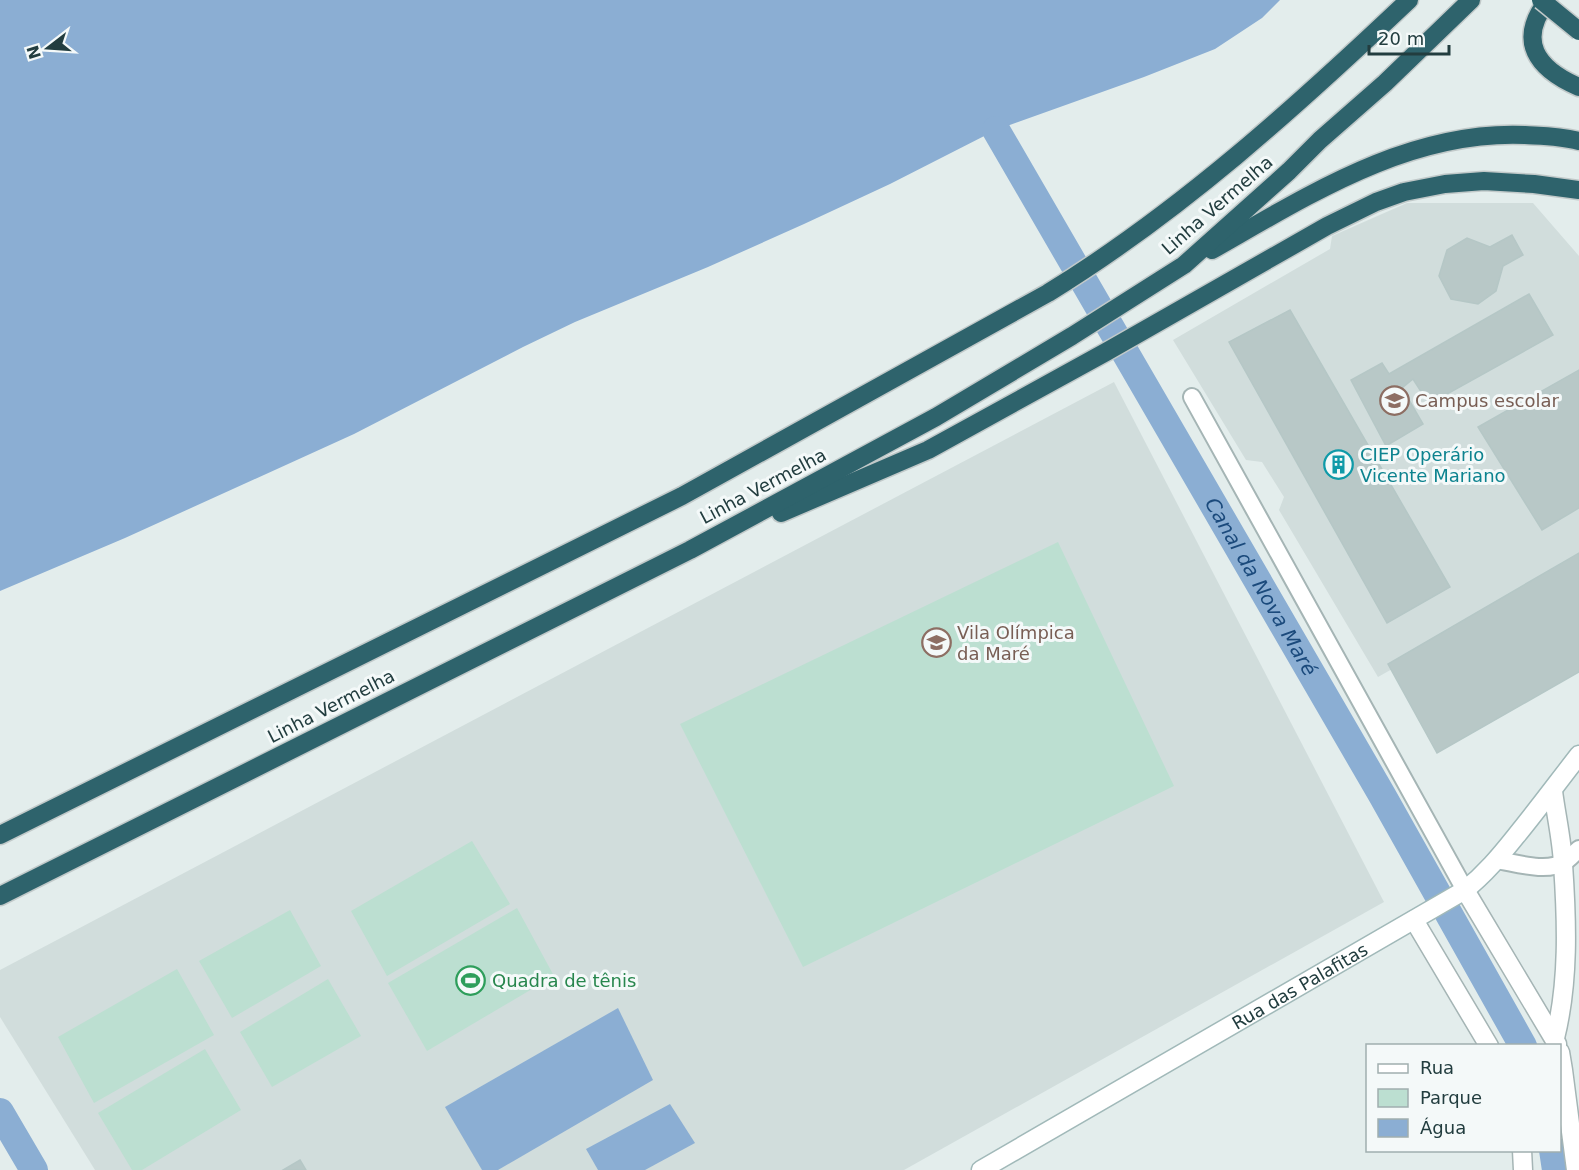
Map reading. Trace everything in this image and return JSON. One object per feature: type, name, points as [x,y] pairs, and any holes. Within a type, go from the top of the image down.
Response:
[{"type":"highway","name":"Linha Vermelha","points":[[0,836],[681,496],[1048,293],[1098,262],[1204,184],[1350,56],[1409,0]]},
{"type":"highway","name":"Linha Vermelha","points":[[0,896],[690,550],[936,417],[1072,336],[1184,265],[1385,83],[1472,0]]},
{"type":"highway","points":[[1541,0],[1579,31]]},
{"type":"highway","points":[[1548,0],[1532,29],[1532,45],[1540,60],[1552,72],[1579,87]]},
{"type":"highway","points":[[1184,265],[1346,176],[1386,159],[1421,148],[1469,137],[1495,134],[1552,136],[1579,141]]},
{"type":"highway","points":[[690,550],[928,450],[1327,226],[1376,202],[1404,192],[1445,184],[1484,181],[1579,190]]},
{"type":"street","name":"Rua das Palafitas","points":[[981,1170],[1459,894],[1480,879],[1497,860],[1553,791],[1579,754]]},
{"type":"street","points":[[1553,791],[1563,863],[1565,988],[1557,1044]]},
{"type":"street","points":[[1459,894],[1556,1044]]},
{"type":"street","points":[[1420,916],[1488,1044]]},
{"type":"street","points":[[1561,1071],[1576,1170]]},
{"type":"street","points":[[1522,1152],[1522,1170]]},
{"type":"lane","points":[[1192,397],[1459,894]]},
{"type":"lane","points":[[1497,860],[1544,867],[1563,863],[1579,849]]},
{"type":"shaded area","name":"Campus escolar","points":[[1407,203],[1533,203],[1579,256],[1579,563],[1378,677],[1279,510],[1284,497],[1262,462],[1246,460],[1173,340],[1330,249],[1332,236]]},
{"type":"shaded area","name":"Vila Olímpica da Maré","points":[[1114,382],[1384,902],[904,1170],[95,1170],[0,1017],[0,970]]},
{"type":"green space","points":[[1058,542],[1174,786],[803,967],[680,724]]},
{"type":"green space","name":"Quadra de tênis","points":[[472,841],[510,904],[387,976],[351,911]]},
{"type":"green space","name":"Quadra de tênis","points":[[517,908],[554,976],[427,1051],[388,983]]},
{"type":"green space","points":[[290,910],[321,966],[232,1018],[199,961]]},
{"type":"green space","points":[[177,969],[214,1035],[94,1103],[58,1037]]},
{"type":"green space","points":[[328,979],[361,1036],[272,1087],[240,1032]]},
{"type":"green space","points":[[205,1049],[241,1110],[142,1170],[132,1170],[98,1113]]},
{"type":"water","points":[[0,0],[1280,0],[1262,18],[1215,49],[996,130],[890,184],[804,224],[575,322],[354,434],[125,538],[0,591]]},
{"type":"water","points":[[618,1008],[653,1080],[498,1170],[482,1170],[445,1107]]},
{"type":"water","points":[[670,1104],[695,1143],[645,1170],[598,1170],[586,1149]]},
{"type":"building","points":[[1512,235],[1523,255],[1503,266],[1496,291],[1478,304],[1451,299],[1439,276],[1447,250],[1467,238],[1490,247]]},
{"type":"building","points":[[1529,294],[1553,335],[1429,404],[1413,379],[1402,388],[1423,424],[1386,446],[1351,380],[1382,363],[1389,374]]},
{"type":"building","name":"CIEP Operário Vicente Mariano","points":[[1290,310],[1450,587],[1387,623],[1229,342]]},
{"type":"building","points":[[1579,370],[1579,508],[1542,530],[1478,427]]},
{"type":"building","points":[[1579,553],[1579,672],[1437,753],[1388,664]]},
{"type":"building","points":[[300,1160],[306,1170],[283,1170]]},
{"type":"waterway","name":"Canal da Nova Maré","points":[[996,130],[1382,795],[1522,1044]]},
{"type":"waterway","points":[[0,1112],[34,1170]]},
{"type":"waterway","name":"Canal da Nova Maré","points":[[1553,1152],[1556,1170]]},
{"type":"place","name":"Campus escolar","points":[[1394,400]]},
{"type":"place","name":"CIEP Operário Vicente Mariano","points":[[1339,464]]},
{"type":"place","name":"Vila Olímpica da Maré","points":[[936,642]]},
{"type":"place","name":"Quadra de tênis","points":[[471,980]]}]
